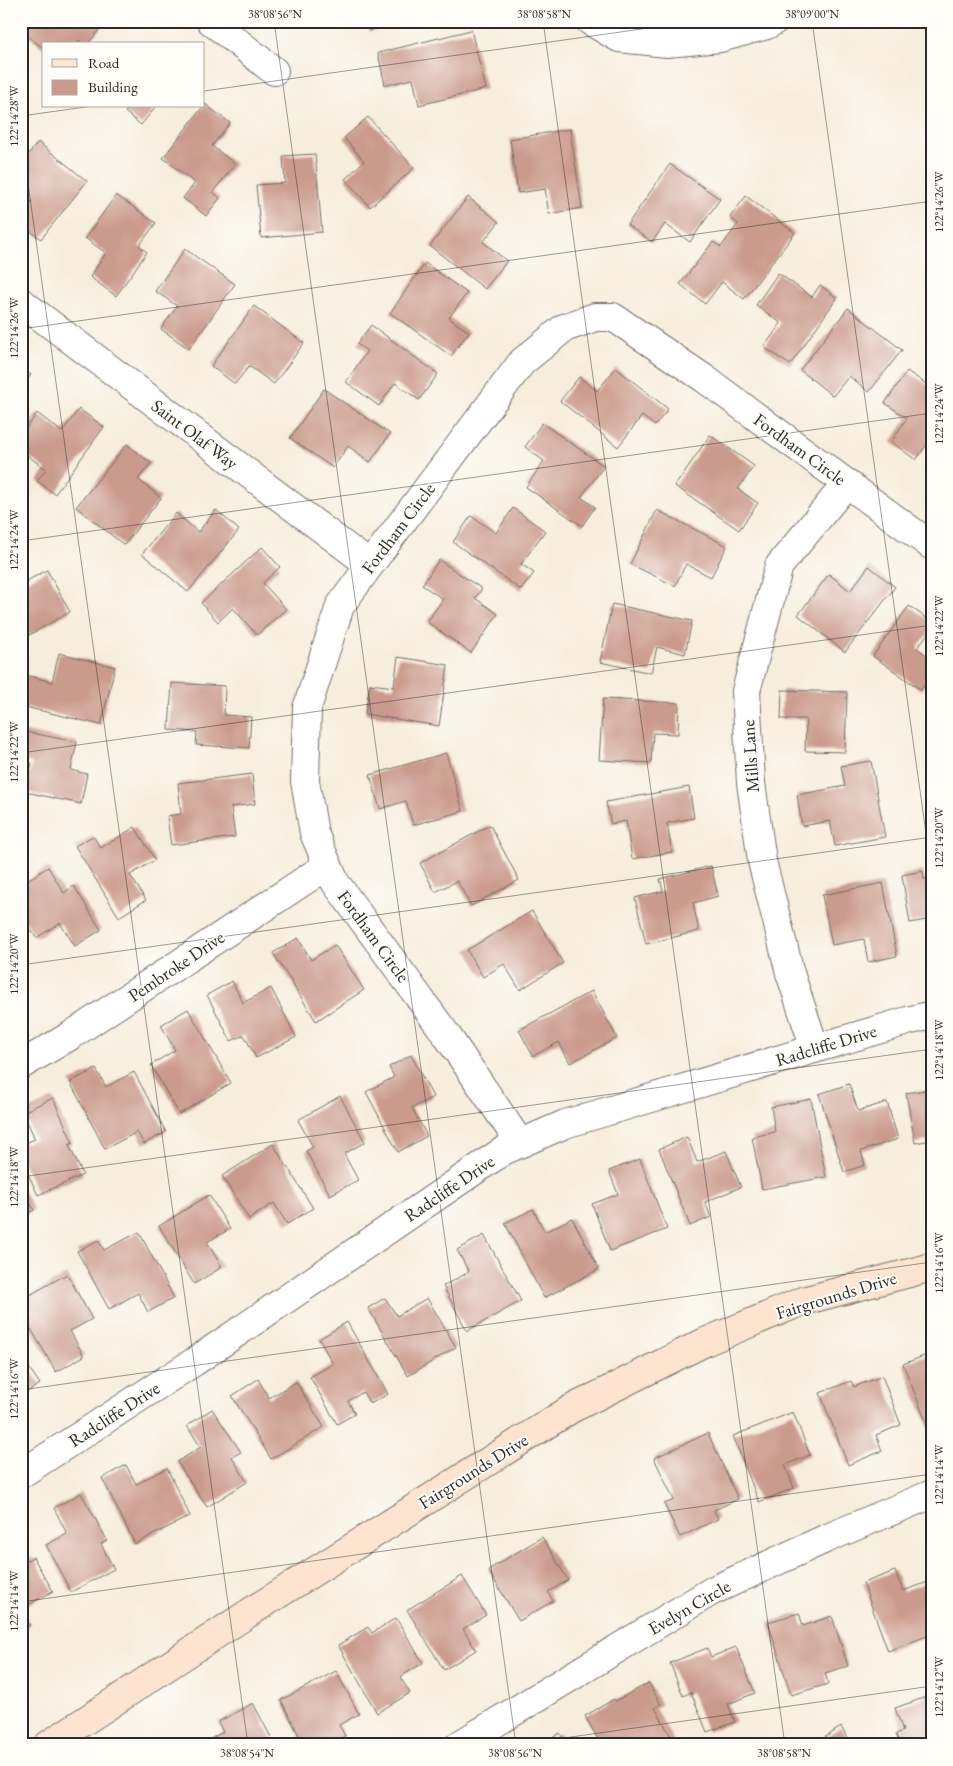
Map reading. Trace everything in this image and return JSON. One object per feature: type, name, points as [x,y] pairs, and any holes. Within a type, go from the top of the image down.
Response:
[{"type":"main road","name":"Fairgrounds Drive","points":[[48,1745],[255,1609],[571,1409],[705,1342],[803,1301],[932,1267]]},
{"type":"street","points":[[212,21],[274,71]]},
{"type":"street","points":[[590,21],[619,38],[667,42],[720,38],[767,25],[774,21]]},
{"type":"street","name":"Saint Olaf Way","points":[[21,302],[370,565]]},
{"type":"street","name":"Fordham Circle","points":[[520,1143],[448,1037],[335,882],[314,833],[306,781],[307,708],[340,606],[522,362],[564,328],[595,317],[613,318],[705,379],[932,546]]},
{"type":"street","name":"Mills Lane","points":[[815,1049],[790,973],[762,861],[751,783],[746,692],[779,566],[847,483]]},
{"type":"street","name":"Pembroke Drive","points":[[21,1065],[70,1036],[328,865]]},
{"type":"street","name":"Radcliffe Drive","points":[[21,1474],[194,1362],[503,1151],[565,1124],[932,1015]]},
{"type":"street","name":"Evelyn Circle","points":[[459,1745],[712,1591],[825,1539],[932,1494]]},
{"type":"building","points":[[31,21],[106,21],[90,42],[81,42],[79,40],[78,42],[42,42],[42,47],[23,32]]},
{"type":"building","points":[[366,21],[401,21],[401,22],[369,31]]},
{"type":"building","points":[[471,30],[486,89],[419,105],[413,79],[385,85],[378,53]]},
{"type":"building","points":[[205,104],[230,123],[212,146],[235,164],[213,192],[220,198],[206,216],[183,198],[195,183],[163,158],[202,108],[205,108]]},
{"type":"building","points":[[128,108],[154,108],[141,125],[125,112]]},
{"type":"building","points":[[368,117],[414,168],[370,207],[345,179],[364,161],[344,138]]},
{"type":"building","points":[[570,129],[582,208],[549,214],[545,189],[518,193],[510,139]]},
{"type":"building","points":[[38,142],[87,181],[41,239],[21,224],[21,215],[32,202],[21,194],[21,164]]},
{"type":"building","points":[[315,154],[322,232],[261,238],[256,185],[285,183],[283,156]]},
{"type":"building","points":[[670,164],[720,199],[690,242],[665,224],[652,242],[627,225]]},
{"type":"building","points":[[116,195],[156,223],[139,246],[147,252],[116,296],[90,277],[106,253],[85,238]]},
{"type":"building","points":[[746,196],[795,233],[744,299],[722,282],[705,304],[680,284],[713,242],[721,247],[738,224],[730,217]]},
{"type":"building","points":[[468,197],[499,222],[483,242],[507,261],[485,289],[430,246]]},
{"type":"building","points":[[185,249],[235,284],[189,349],[161,329],[177,306],[155,291]]},
{"type":"building","points":[[425,263],[467,293],[449,318],[469,332],[451,356],[390,313]]},
{"type":"building","points":[[778,273],[812,297],[820,285],[837,298],[790,365],[764,347],[781,323],[756,305]]},
{"type":"building","points":[[254,306],[304,343],[274,384],[249,366],[235,384],[211,366]]},
{"type":"building","points":[[848,308],[902,350],[869,392],[849,376],[833,396],[800,370]]},
{"type":"building","points":[[371,325],[438,374],[419,400],[395,383],[379,406],[346,382],[367,351],[357,344]]},
{"type":"building","points":[[21,366],[31,375],[21,387]]},
{"type":"building","points":[[616,368],[668,409],[655,426],[642,416],[618,447],[560,401],[579,377],[597,391]]},
{"type":"building","points":[[907,371],[932,388],[932,437],[916,460],[891,442],[907,418],[885,403]]},
{"type":"building","points":[[324,389],[390,434],[370,462],[348,446],[333,468],[290,438]]},
{"type":"building","points":[[79,409],[104,427],[55,494],[37,481],[46,469],[21,451],[21,436],[37,413],[62,432]]},
{"type":"building","points":[[542,423],[604,466],[581,497],[595,507],[582,526],[526,487],[544,461],[525,447]]},
{"type":"building","points":[[710,435],[754,466],[738,489],[758,503],[739,530],[675,486]]},
{"type":"building","points":[[127,444],[151,463],[138,479],[161,498],[124,545],[76,507]]},
{"type":"building","points":[[513,508],[545,531],[521,564],[534,573],[521,590],[453,542],[471,516],[496,533]]},
{"type":"building","points":[[216,510],[239,530],[188,592],[142,554],[176,513],[198,532]]},
{"type":"building","points":[[657,510],[727,546],[711,577],[686,564],[675,586],[630,564]]},
{"type":"building","points":[[262,547],[280,567],[263,583],[286,609],[257,635],[233,608],[218,622],[201,603]]},
{"type":"building","points":[[439,560],[482,589],[475,598],[498,614],[471,653],[427,622],[443,599],[422,585]]},
{"type":"building","points":[[869,566],[895,587],[845,652],[798,615],[829,574],[850,591]]},
{"type":"building","points":[[47,570],[70,612],[22,639],[21,584]]},
{"type":"building","points":[[612,604],[692,621],[685,654],[657,647],[651,673],[600,662]]},
{"type":"building","points":[[909,606],[932,622],[932,628],[917,648],[932,659],[932,674],[921,690],[873,656]]},
{"type":"building","points":[[59,653],[115,667],[101,725],[21,706],[21,691],[25,675],[52,682]]},
{"type":"building","points":[[398,657],[448,665],[439,726],[365,714],[370,684],[394,687]]},
{"type":"building","points":[[172,683],[225,686],[224,715],[251,717],[249,748],[196,745],[197,732],[169,730]]},
{"type":"building","points":[[782,690],[847,692],[845,752],[805,751],[806,719],[781,719]]},
{"type":"building","points":[[603,699],[679,703],[678,734],[653,733],[651,763],[599,760]]},
{"type":"building","points":[[21,731],[77,742],[71,770],[87,774],[81,804],[26,792],[32,763],[21,761]]},
{"type":"building","points":[[446,753],[463,811],[413,825],[406,801],[380,809],[370,775]]},
{"type":"building","points":[[871,761],[885,837],[835,846],[830,821],[802,826],[797,795],[845,786],[841,766]]},
{"type":"building","points":[[252,774],[255,804],[231,807],[235,837],[171,845],[167,816],[181,814],[178,783]]},
{"type":"building","points":[[689,787],[694,818],[667,823],[672,852],[632,859],[626,821],[611,824],[606,802]]},
{"type":"building","points":[[490,825],[519,880],[471,906],[457,881],[435,892],[420,863]]},
{"type":"building","points":[[135,827],[155,860],[130,875],[146,900],[119,917],[75,846],[93,836],[101,848]]},
{"type":"building","points":[[711,866],[718,896],[693,903],[699,931],[646,944],[635,898],[663,891],[660,879]]},
{"type":"building","points":[[48,867],[64,893],[74,886],[101,930],[75,946],[60,923],[36,938],[21,914],[21,884]]},
{"type":"building","points":[[923,871],[924,879],[932,878],[932,919],[910,923],[902,875]]},
{"type":"building","points":[[883,883],[897,956],[868,962],[864,939],[832,945],[822,895]]},
{"type":"building","points":[[532,911],[563,963],[520,990],[504,964],[483,977],[467,950]]},
{"type":"building","points":[[298,938],[311,960],[335,945],[364,990],[316,1021],[273,953]]},
{"type":"building","points":[[232,981],[243,1003],[271,988],[296,1037],[256,1058],[244,1035],[231,1041],[207,995]]},
{"type":"building","points":[[592,991],[617,1038],[570,1063],[559,1042],[533,1056],[519,1030]]},
{"type":"building","points":[[188,1009],[231,1083],[179,1114],[151,1065],[175,1050],[161,1025]]},
{"type":"building","points":[[411,1055],[433,1097],[412,1108],[427,1136],[398,1152],[366,1092],[394,1077],[389,1067]]},
{"type":"building","points":[[96,1069],[106,1087],[134,1072],[166,1132],[144,1144],[137,1132],[105,1149],[70,1082]]},
{"type":"building","points":[[849,1084],[858,1111],[887,1102],[898,1139],[861,1151],[865,1165],[844,1172],[819,1094]]},
{"type":"building","points":[[932,1089],[932,1140],[915,1143],[906,1093]]},
{"type":"building","points":[[340,1096],[365,1142],[344,1154],[358,1180],[330,1195],[306,1151],[313,1147],[298,1120]]},
{"type":"building","points":[[53,1098],[73,1143],[69,1145],[83,1175],[38,1195],[21,1159],[21,1145],[35,1139],[23,1112]]},
{"type":"building","points":[[811,1099],[826,1177],[762,1189],[752,1137],[775,1132],[771,1107]]},
{"type":"building","points":[[687,1137],[697,1162],[726,1151],[741,1187],[705,1202],[711,1217],[690,1226],[659,1149]]},
{"type":"building","points":[[273,1144],[313,1208],[287,1224],[274,1203],[249,1219],[222,1176]]},
{"type":"building","points":[[640,1159],[667,1229],[610,1251],[592,1204],[618,1194],[609,1171]]},
{"type":"building","points":[[21,1187],[34,1210],[21,1217]]},
{"type":"building","points":[[209,1195],[230,1229],[207,1242],[222,1267],[194,1284],[159,1226]]},
{"type":"building","points":[[533,1209],[545,1232],[572,1218],[599,1269],[544,1298],[505,1223]]},
{"type":"building","points":[[139,1232],[174,1298],[148,1312],[138,1293],[109,1309],[77,1251],[98,1240],[104,1250]]},
{"type":"building","points":[[484,1235],[521,1301],[467,1331],[443,1286],[469,1272],[457,1250]]},
{"type":"building","points":[[67,1274],[92,1319],[70,1331],[84,1356],[56,1372],[31,1329],[23,1334],[21,1331],[21,1300]]},
{"type":"building","points":[[385,1298],[397,1316],[427,1298],[456,1347],[408,1376],[368,1308]]},
{"type":"building","points":[[347,1322],[388,1394],[370,1404],[363,1392],[348,1401],[355,1414],[337,1424],[310,1377],[333,1364],[319,1339]]},
{"type":"building","points":[[932,1353],[932,1428],[929,1429],[903,1364]]},
{"type":"building","points":[[21,1356],[40,1384],[21,1396]]},
{"type":"building","points":[[882,1376],[901,1425],[876,1435],[882,1451],[848,1465],[820,1393],[851,1381],[854,1387]]},
{"type":"building","points":[[258,1379],[269,1398],[296,1382],[324,1427],[271,1459],[232,1396]]},
{"type":"building","points":[[212,1409],[241,1452],[232,1457],[247,1482],[207,1507],[177,1462],[201,1447],[187,1426]]},
{"type":"building","points":[[793,1412],[810,1455],[785,1465],[794,1488],[759,1502],[733,1436]]},
{"type":"building","points":[[708,1433],[738,1499],[714,1510],[718,1519],[680,1537],[664,1504],[674,1500],[654,1458]]},
{"type":"building","points":[[126,1465],[136,1484],[167,1468],[190,1516],[135,1544],[102,1478]]},
{"type":"building","points":[[81,1493],[107,1540],[101,1544],[114,1569],[71,1592],[46,1545],[67,1534],[54,1508]]},
{"type":"building","points":[[542,1537],[568,1580],[548,1592],[553,1601],[519,1621],[488,1570]]},
{"type":"building","points":[[33,1557],[53,1591],[21,1609],[21,1564]]},
{"type":"building","points":[[895,1571],[903,1591],[931,1581],[932,1634],[888,1651],[863,1583]]},
{"type":"building","points":[[462,1576],[486,1615],[463,1629],[476,1650],[444,1670],[407,1610]]},
{"type":"building","points":[[21,1610],[30,1625],[21,1630]]},
{"type":"building","points":[[799,1613],[803,1626],[832,1616],[848,1666],[825,1673],[828,1684],[791,1695],[768,1622]]},
{"type":"building","points":[[396,1618],[423,1663],[400,1677],[410,1693],[377,1713],[338,1645],[368,1627],[372,1633]]},
{"type":"building","points":[[736,1647],[755,1693],[728,1704],[735,1722],[707,1732],[691,1692],[683,1696],[670,1663],[707,1648],[711,1657]]},
{"type":"building","points":[[336,1671],[359,1714],[339,1725],[345,1736],[329,1745],[304,1745],[281,1700]]},
{"type":"building","points":[[649,1683],[661,1705],[655,1708],[676,1745],[601,1745],[585,1716],[614,1699],[615,1701]]},
{"type":"building","points":[[932,1695],[932,1745],[900,1745],[896,1734],[903,1731],[895,1708]]},
{"type":"building","points":[[253,1703],[275,1745],[204,1745],[203,1743],[223,1732],[218,1722]]},
{"type":"building","points":[[841,1727],[852,1745],[813,1745]]},
{"type":"building","points":[[560,1733],[567,1745],[541,1745]]}]
